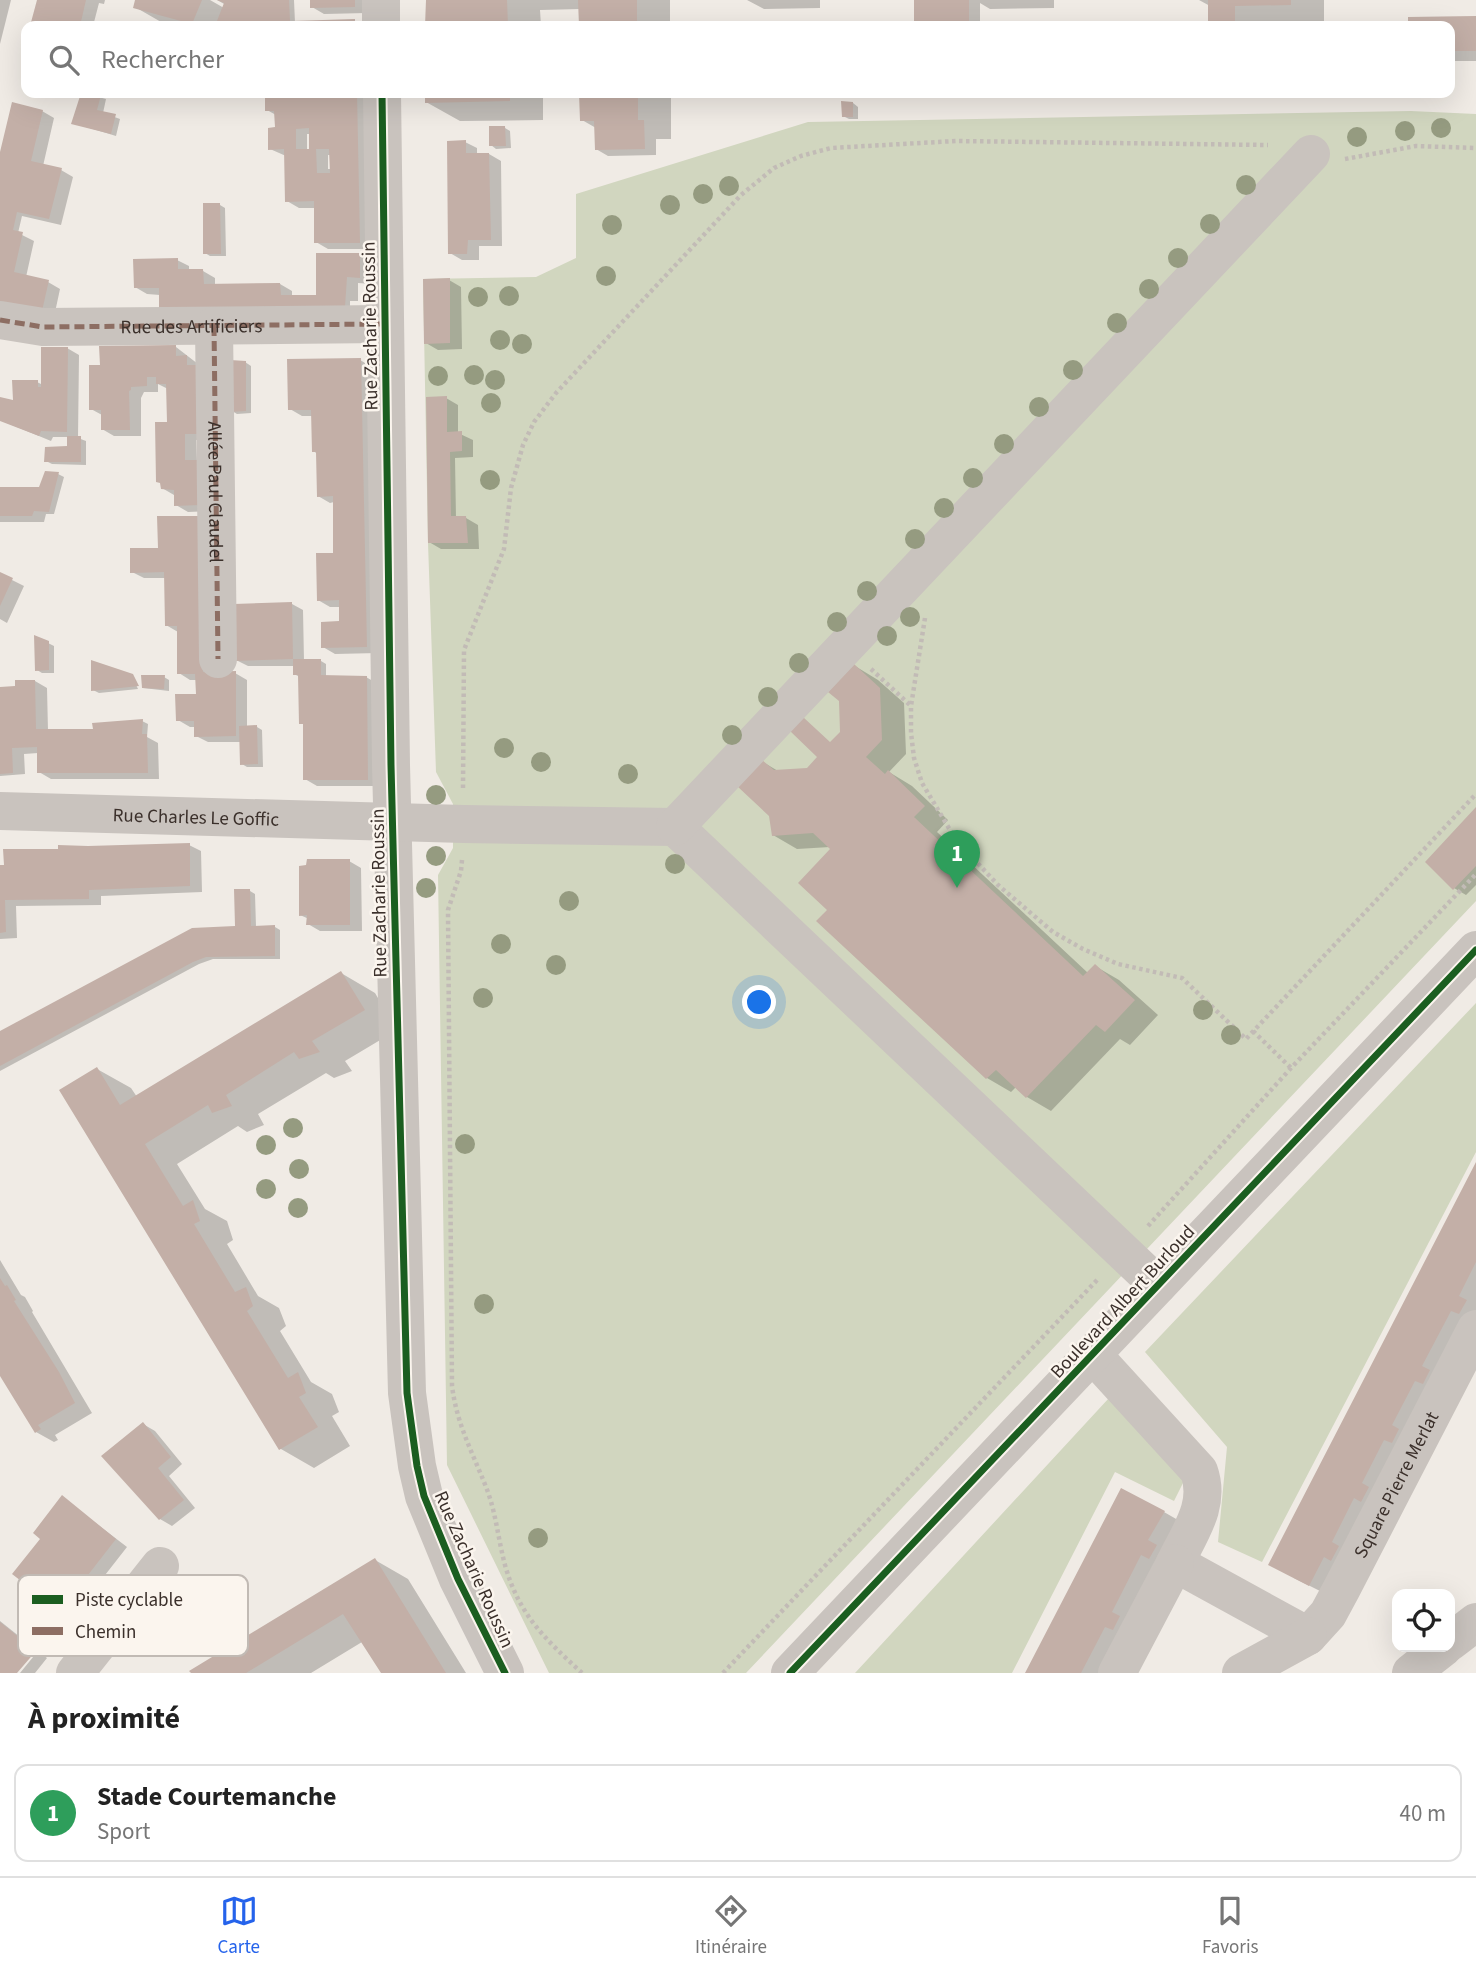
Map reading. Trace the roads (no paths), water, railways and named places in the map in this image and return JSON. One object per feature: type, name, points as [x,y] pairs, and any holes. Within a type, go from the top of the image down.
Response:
[{"type":"street","points":[[381,0],[381,21]]},
{"type":"street","name":"Rue Zacharie Roussin","points":[[382,98],[393,821],[409,1405],[424,1496],[458,1579],[505,1673]]},
{"type":"street","points":[[1158,1285],[675,827],[1311,154]]},
{"type":"street","name":"Rue des Artificiers","points":[[0,320],[43,327],[385,324]]},
{"type":"street","name":"Allée Paul Claudel","points":[[214,326],[218,659]]},
{"type":"street","name":"Rue Charles Le Goffic","points":[[0,811],[675,827]]},
{"type":"street","name":"Boulevard Albert Burloud","points":[[790,1673],[1476,950]]},
{"type":"street","name":"Square Pierre Merlat","points":[[1241,1673],[1308,1636],[1328,1614],[1476,1329]]},
{"type":"street","points":[[1093,1355],[1199,1471],[1204,1485],[1204,1500],[1175,1563],[1117,1673]]},
{"type":"street","points":[[1175,1563],[1308,1636]]},
{"type":"street","points":[[153,1575],[160,1566]]},
{"type":"street","points":[[1455,1638],[1476,1622]]},
{"type":"street","points":[[1410,1673],[1437,1652]]},
{"type":"street","points":[[75,1673],[89,1656]]},
{"type":"place","name":"Stade Courtemanche","points":[[957,888]]}]
